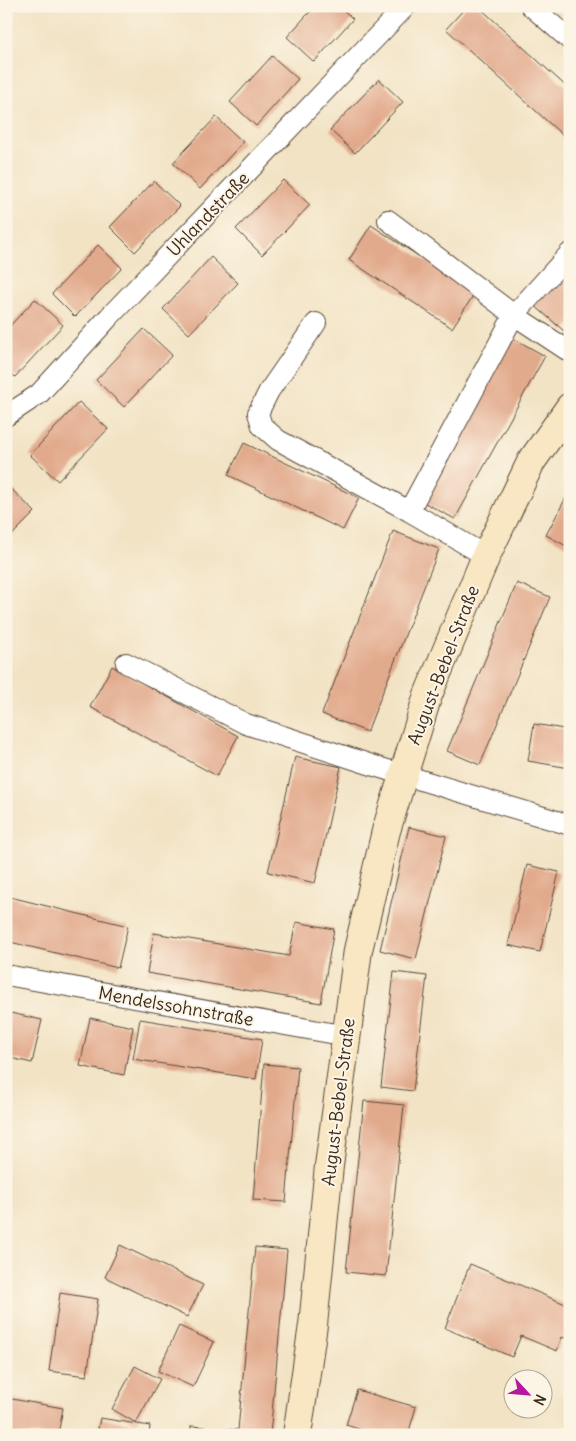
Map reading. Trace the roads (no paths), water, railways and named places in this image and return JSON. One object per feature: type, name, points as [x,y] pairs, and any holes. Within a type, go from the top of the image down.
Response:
[{"type":"main road","name":"August-Bebel-Straße","points":[[297,1435],[313,1325],[329,1166],[358,950],[386,831],[428,695],[486,556],[531,462],[570,406]]},
{"type":"street","name":"Uhlandstraße","points":[[6,416],[39,394],[116,310],[406,6]]},
{"type":"street","points":[[531,6],[570,40]]},
{"type":"street","points":[[388,220],[514,315],[570,352]]},
{"type":"street","points":[[409,511],[514,315],[570,254]]},
{"type":"street","points":[[316,323],[269,391],[258,413],[262,426],[278,440],[409,511],[486,556]]},
{"type":"street","points":[[126,663],[246,724],[570,825]]},
{"type":"street","name":"Mendelssohnstraße","points":[[6,975],[347,1036]]}]
